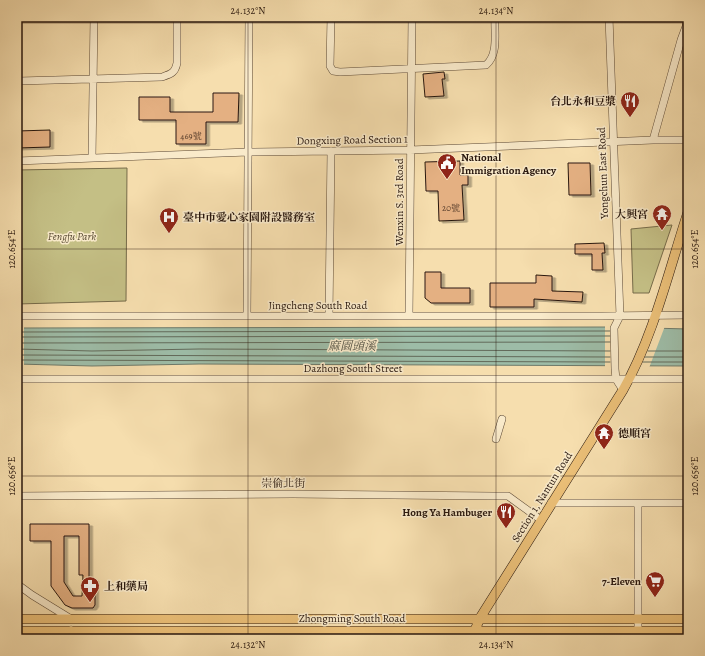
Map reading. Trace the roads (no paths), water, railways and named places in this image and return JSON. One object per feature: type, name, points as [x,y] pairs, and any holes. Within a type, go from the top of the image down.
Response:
[{"type":"main road","name":"Section 1, Nantun Road","points":[[474,634],[480,618],[629,379],[651,327],[688,212]]},
{"type":"main road","name":"Zhongming South Road","points":[[17,619],[688,618]]},
{"type":"main road","name":"Zhongming South Road","points":[[17,631],[71,630],[638,635],[688,631]]},
{"type":"street","points":[[92,158],[94,17]]},
{"type":"street","points":[[17,80],[162,77],[170,74],[175,71],[177,63],[177,17]]},
{"type":"street","points":[[248,316],[249,17]]},
{"type":"street","points":[[330,17],[330,66],[333,71],[340,72],[486,65],[491,61],[494,54],[495,17]]},
{"type":"street","name":"Wenxin S. 3rd Road","points":[[409,316],[412,17]]},
{"type":"street","name":"Yongchun East Road","points":[[609,17],[620,316],[614,328],[616,379]]},
{"type":"street","points":[[653,140],[688,21]]},
{"type":"street","name":"Dongxing Road Section 1","points":[[17,161],[248,152],[410,150],[653,140],[688,140]]},
{"type":"street","points":[[329,316],[331,150]]},
{"type":"street","name":"Jingcheng South Road","points":[[17,316],[688,315]]},
{"type":"street","name":"Dazhong South Street","points":[[17,379],[688,379]]},
{"type":"street","points":[[616,379],[622,390]]},
{"type":"street","points":[[496,439],[502,419]]},
{"type":"street","name":"崇倫北街","points":[[17,496],[287,494],[508,496],[541,520]]},
{"type":"street","points":[[551,502],[688,503]]},
{"type":"street","points":[[638,503],[638,635]]},
{"type":"street","points":[[17,584],[32,595],[72,619]]},
{"type":"street","points":[[59,639],[71,630]]},
{"type":"water","name":"麻園頭溪","points":[[613,327],[688,329],[688,366],[199,364],[92,366],[17,364],[17,328]]},
{"type":"place","name":"台北永和豆漿","points":[[630,118]]},
{"type":"place","name":"National Immigration Agency","points":[[447,180]]},
{"type":"place","name":"大興宮","points":[[662,231]]},
{"type":"place","name":"臺中市愛心家園附設醫務室","points":[[169,234]]},
{"type":"place","name":"德順宮","points":[[604,450]]},
{"type":"place","name":"Hong Ya Hambuger","points":[[506,529]]},
{"type":"place","name":"7-Eleven","points":[[655,598]]},
{"type":"place","name":"上和藥局","points":[[90,603]]},
{"type":"park label","name":"Fengfu Park","points":[[72,236]]}]
